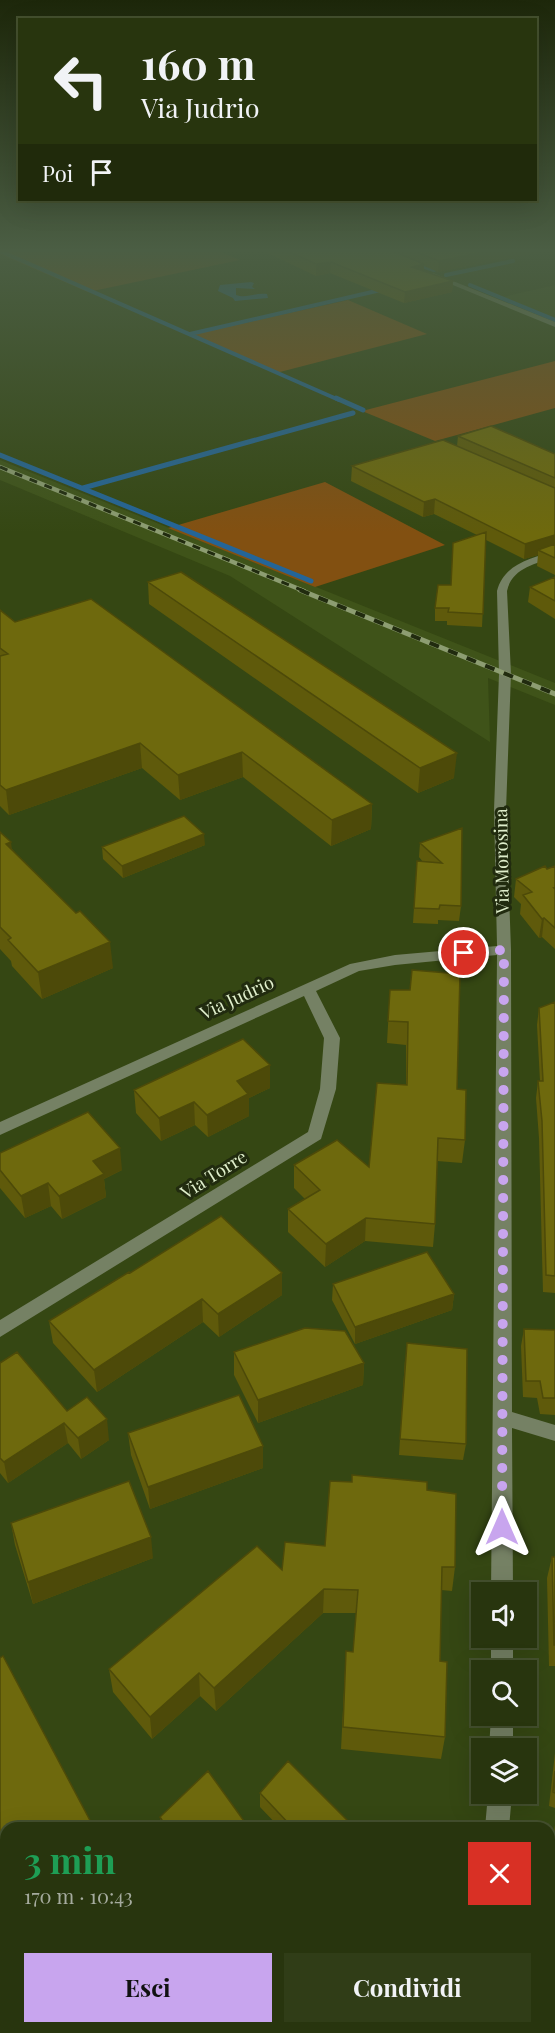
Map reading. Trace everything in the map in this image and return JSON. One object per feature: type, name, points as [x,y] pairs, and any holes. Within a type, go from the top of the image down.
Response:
[{"type":"street","name":"Via Morosina","points":[[502,1582],[504,950],[500,810],[505,674],[502,583],[516,569],[555,554]]},
{"type":"street","name":"Via Judrio","points":[[0,1129],[355,967],[504,950]]},
{"type":"street","name":"Via Torre","points":[[0,1329],[315,1135],[328,1089],[332,1038],[307,988]]},
{"type":"street","points":[[502,1417],[555,1433]]},
{"type":"street","points":[[498,1822],[499,1804]]},
{"type":"shaded area","points":[[208,343],[393,343],[276,373]]},
{"type":"shaded area","points":[[555,361],[555,408],[435,441],[362,411]]},
{"type":"shaded area","points":[[0,460],[555,683],[555,705],[488,678],[490,742],[230,576],[0,480]]},
{"type":"shaded area","points":[[325,482],[445,545],[315,587],[168,528]]},
{"type":"building","points":[[491,426],[555,454],[555,478],[458,436]]},
{"type":"building","points":[[443,440],[555,488],[555,535],[525,544],[435,499],[424,502],[352,466]]},
{"type":"building","points":[[486,532],[483,614],[448,612],[449,608],[435,608],[438,585],[451,585],[453,543]]},
{"type":"building","points":[[555,544],[555,558],[538,550]]},
{"type":"building","points":[[181,572],[457,753],[420,768],[148,582]]},
{"type":"building","points":[[555,577],[555,601],[530,587]]},
{"type":"building","points":[[91,599],[372,804],[332,820],[242,752],[178,775],[140,743],[6,790],[0,785],[0,656],[8,654],[0,648],[0,610],[15,622]]},
{"type":"building","points":[[184,816],[204,834],[122,866],[102,847]]},
{"type":"building","points":[[462,828],[461,906],[440,905],[439,909],[414,908],[417,861],[442,863],[420,843]]},
{"type":"building","points":[[0,832],[11,842],[6,844],[76,913],[80,911],[110,942],[38,972],[8,940],[11,938],[0,927]]},
{"type":"building","points":[[545,866],[547,869],[555,866],[555,928],[544,918],[542,919],[523,895],[532,892],[516,879]]},
{"type":"building","points":[[412,970],[460,974],[457,1089],[466,1090],[465,1140],[438,1138],[435,1224],[366,1218],[326,1244],[288,1209],[320,1190],[294,1165],[337,1140],[369,1167],[377,1083],[407,1085],[408,1022],[388,1021],[390,990],[410,990]]},
{"type":"building","points":[[555,1002],[555,1276],[546,1275],[542,1121],[538,1081],[543,1081],[539,1008]]},
{"type":"building","points":[[243,1039],[270,1065],[237,1081],[248,1094],[207,1115],[194,1102],[159,1118],[134,1090]]},
{"type":"building","points":[[88,1112],[120,1148],[93,1161],[104,1174],[59,1196],[48,1183],[21,1196],[0,1170],[0,1153]]},
{"type":"building","points":[[221,1216],[282,1273],[218,1314],[202,1299],[94,1370],[49,1321],[130,1273]]},
{"type":"building","points":[[427,1252],[454,1294],[355,1327],[333,1284]]},
{"type":"building","points":[[305,1328],[345,1331],[364,1363],[258,1400],[234,1352]]},
{"type":"building","points":[[524,1329],[555,1330],[555,1398],[543,1398],[540,1381],[526,1381]]},
{"type":"building","points":[[407,1343],[467,1349],[466,1444],[400,1439]]},
{"type":"building","points":[[17,1352],[67,1411],[87,1397],[107,1419],[78,1438],[64,1423],[4,1462],[0,1458],[0,1363]]},
{"type":"building","points":[[239,1395],[263,1446],[148,1487],[128,1433]]},
{"type":"building","points":[[352,1475],[427,1482],[427,1490],[456,1494],[455,1567],[442,1567],[440,1661],[447,1662],[445,1737],[343,1727],[346,1651],[353,1652],[358,1590],[324,1589],[214,1688],[199,1673],[150,1717],[109,1669],[257,1546],[282,1570],[285,1542],[325,1546],[330,1481],[352,1482]]},
{"type":"building","points":[[129,1481],[151,1537],[28,1582],[11,1523]]},
{"type":"building","points":[[552,1557],[555,1557],[555,1645],[554,1645]]},
{"type":"building","points":[[3,1656],[91,1822],[0,1822],[0,1658]]},
{"type":"building","points":[[288,1761],[349,1822],[287,1822],[260,1793]]},
{"type":"building","points":[[208,1771],[245,1822],[163,1822],[160,1817]]},
{"type":"waterway","points":[[209,343],[339,400]]},
{"type":"waterway","points":[[336,398],[363,410]]},
{"type":"waterway","points":[[83,488],[353,413]]},
{"type":"waterway","points":[[0,455],[311,581]]},
{"type":"railway","points":[[0,467],[304,591]]},
{"type":"railway","points":[[300,590],[555,694]]},
{"type":"route","points":[[464,953],[504,950],[502,1527]]}]
